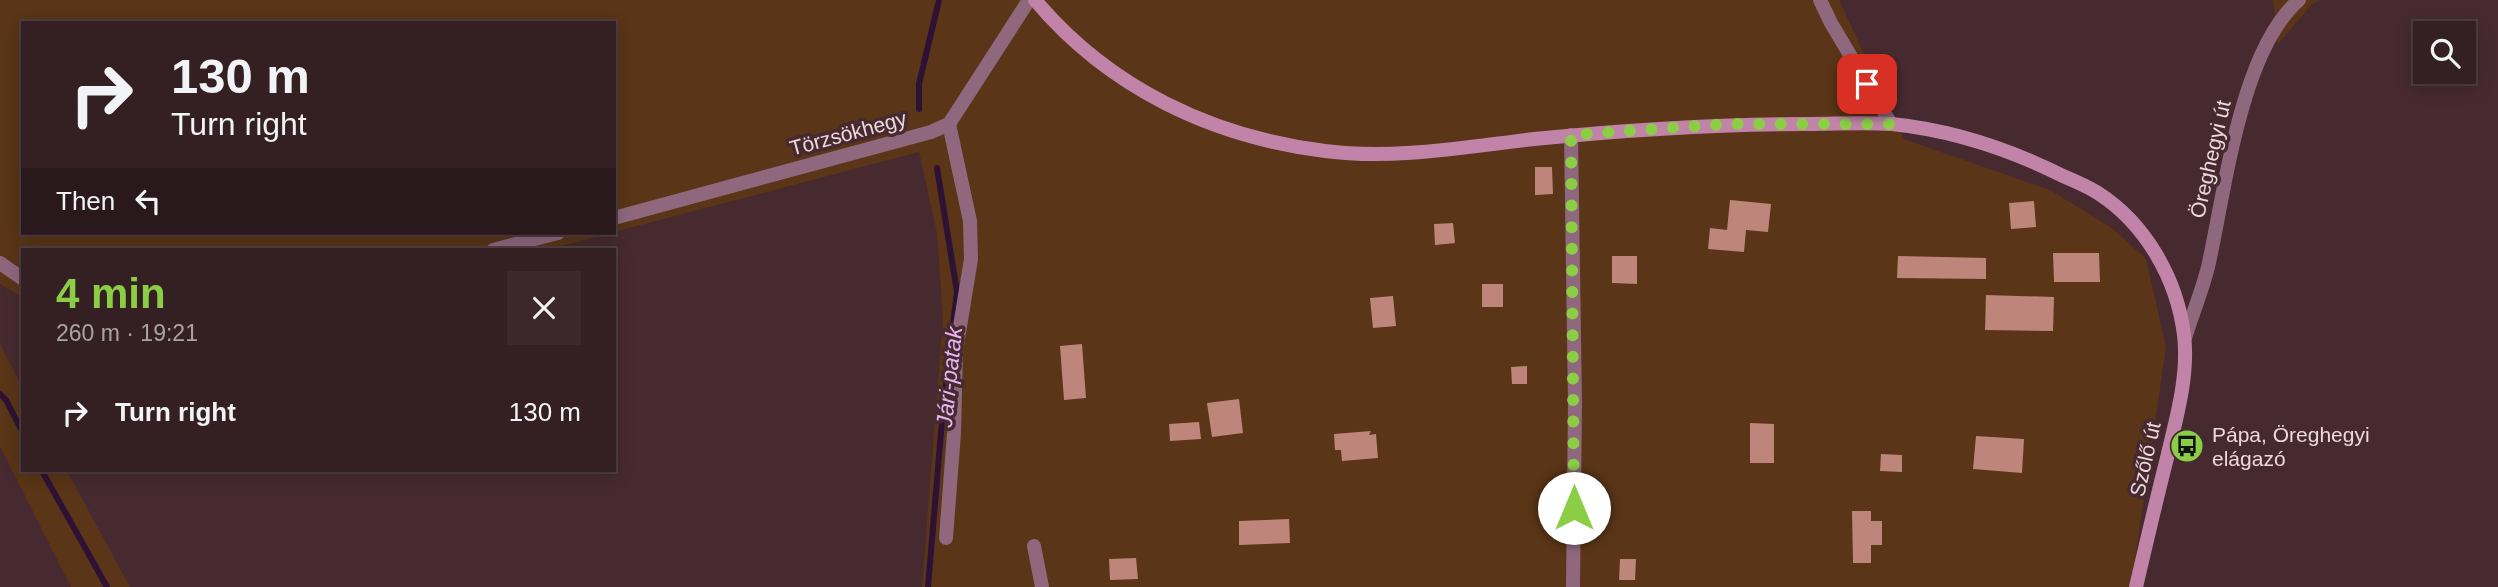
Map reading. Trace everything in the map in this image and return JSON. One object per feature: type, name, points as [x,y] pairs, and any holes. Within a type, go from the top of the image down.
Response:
[{"type":"main road","name":"Szőlő út","points":[[1035,0],[1072,39],[1152,98],[1208,123],[1292,146],[1329,152],[1380,154],[1571,135],[1727,124],[1891,124],[1970,140],[2010,153],[2104,198],[2126,215],[2164,268],[2179,308],[2185,338],[2178,410],[2136,587]]},
{"type":"street","points":[[946,538],[954,433],[956,351],[971,259],[970,221],[949,124],[1029,0]]},
{"type":"street","points":[[1821,0],[1831,23],[1891,124]]},
{"type":"street","name":"Öreghegyi út","points":[[2185,338],[2207,271],[2244,100],[2262,51],[2279,23],[2299,0]]},
{"type":"street","name":"Törzsökhegy","points":[[616,217],[917,136],[949,124]]},
{"type":"street","points":[[1571,135],[1575,390],[1573,587]]},
{"type":"street","points":[[501,248],[550,235]]},
{"type":"street","points":[[0,263],[21,278]]},
{"type":"street","points":[[1034,546],[1042,587]]},
{"type":"shaded area","points":[[0,0],[1839,0],[1904,139],[2050,190],[2112,228],[2146,259],[2166,347],[2131,587],[922,587],[943,317],[937,233],[919,152],[616,231],[616,21],[21,21],[21,235],[604,235],[554,248],[21,248],[21,297],[0,284]]},
{"type":"shaded area","points":[[2273,0],[2320,0],[2312,4],[2278,44]]},
{"type":"shaded area","points":[[0,344],[21,385],[21,472],[68,472],[130,587],[71,587],[0,446]]},
{"type":"building","points":[[1535,167],[1552,167],[1553,194],[1535,195]]},
{"type":"building","points":[[1730,200],[1771,204],[1768,232],[1746,230],[1744,252],[1708,249],[1710,228],[1727,230]]},
{"type":"building","points":[[2034,201],[2036,227],[2011,229],[2009,203]]},
{"type":"building","points":[[1453,223],[1455,243],[1435,245],[1434,224]]},
{"type":"building","points":[[2053,253],[2099,253],[2100,282],[2054,282]]},
{"type":"building","points":[[1612,256],[1637,256],[1637,284],[1612,283]]},
{"type":"building","points":[[1898,256],[1986,258],[1986,279],[1897,278]]},
{"type":"building","points":[[1482,284],[1503,284],[1503,307],[1482,307]]},
{"type":"building","points":[[1986,295],[2054,297],[2053,331],[1985,330]]},
{"type":"building","points":[[1393,296],[1396,326],[1373,328],[1370,298]]},
{"type":"building","points":[[1082,344],[1086,398],[1064,400],[1060,346]]},
{"type":"building","points":[[1527,366],[1527,384],[1512,384],[1511,367]]},
{"type":"building","points":[[1239,399],[1243,433],[1212,437],[1207,403]]},
{"type":"building","points":[[1199,422],[1201,439],[1170,441],[1169,424]]},
{"type":"building","points":[[1750,423],[1774,424],[1774,463],[1750,463]]},
{"type":"building","points":[[1371,431],[1369,435],[1376,434],[1378,458],[1342,461],[1341,450],[1335,450],[1334,434]]},
{"type":"building","points":[[1976,436],[2024,439],[2022,473],[1973,469]]},
{"type":"building","points":[[1881,454],[1902,455],[1902,472],[1880,471]]},
{"type":"building","points":[[1852,511],[1871,511],[1871,521],[1882,521],[1882,545],[1871,545],[1871,563],[1853,563]]},
{"type":"building","points":[[1289,519],[1290,543],[1239,545],[1239,521]]},
{"type":"building","points":[[1136,558],[1138,579],[1110,580],[1109,559]]},
{"type":"building","points":[[1620,559],[1636,559],[1635,580],[1619,580]]},
{"type":"waterway","name":"Jári-patak","points":[[919,109],[919,84],[939,0]]},
{"type":"waterway","name":"Jári-patak","points":[[937,168],[957,292],[952,332]]},
{"type":"waterway","name":"Jári-patak","points":[[928,587],[949,357]]},
{"type":"waterway","points":[[0,394],[21,429]]},
{"type":"waterway","points":[[43,472],[107,587]]},
{"type":"place","name":"Pápa, Öreghegyi elágazó","points":[[2187,446]]},
{"type":"route","points":[[1574,508],[1571,135],[1727,124],[1891,124],[1867,84]]}]
